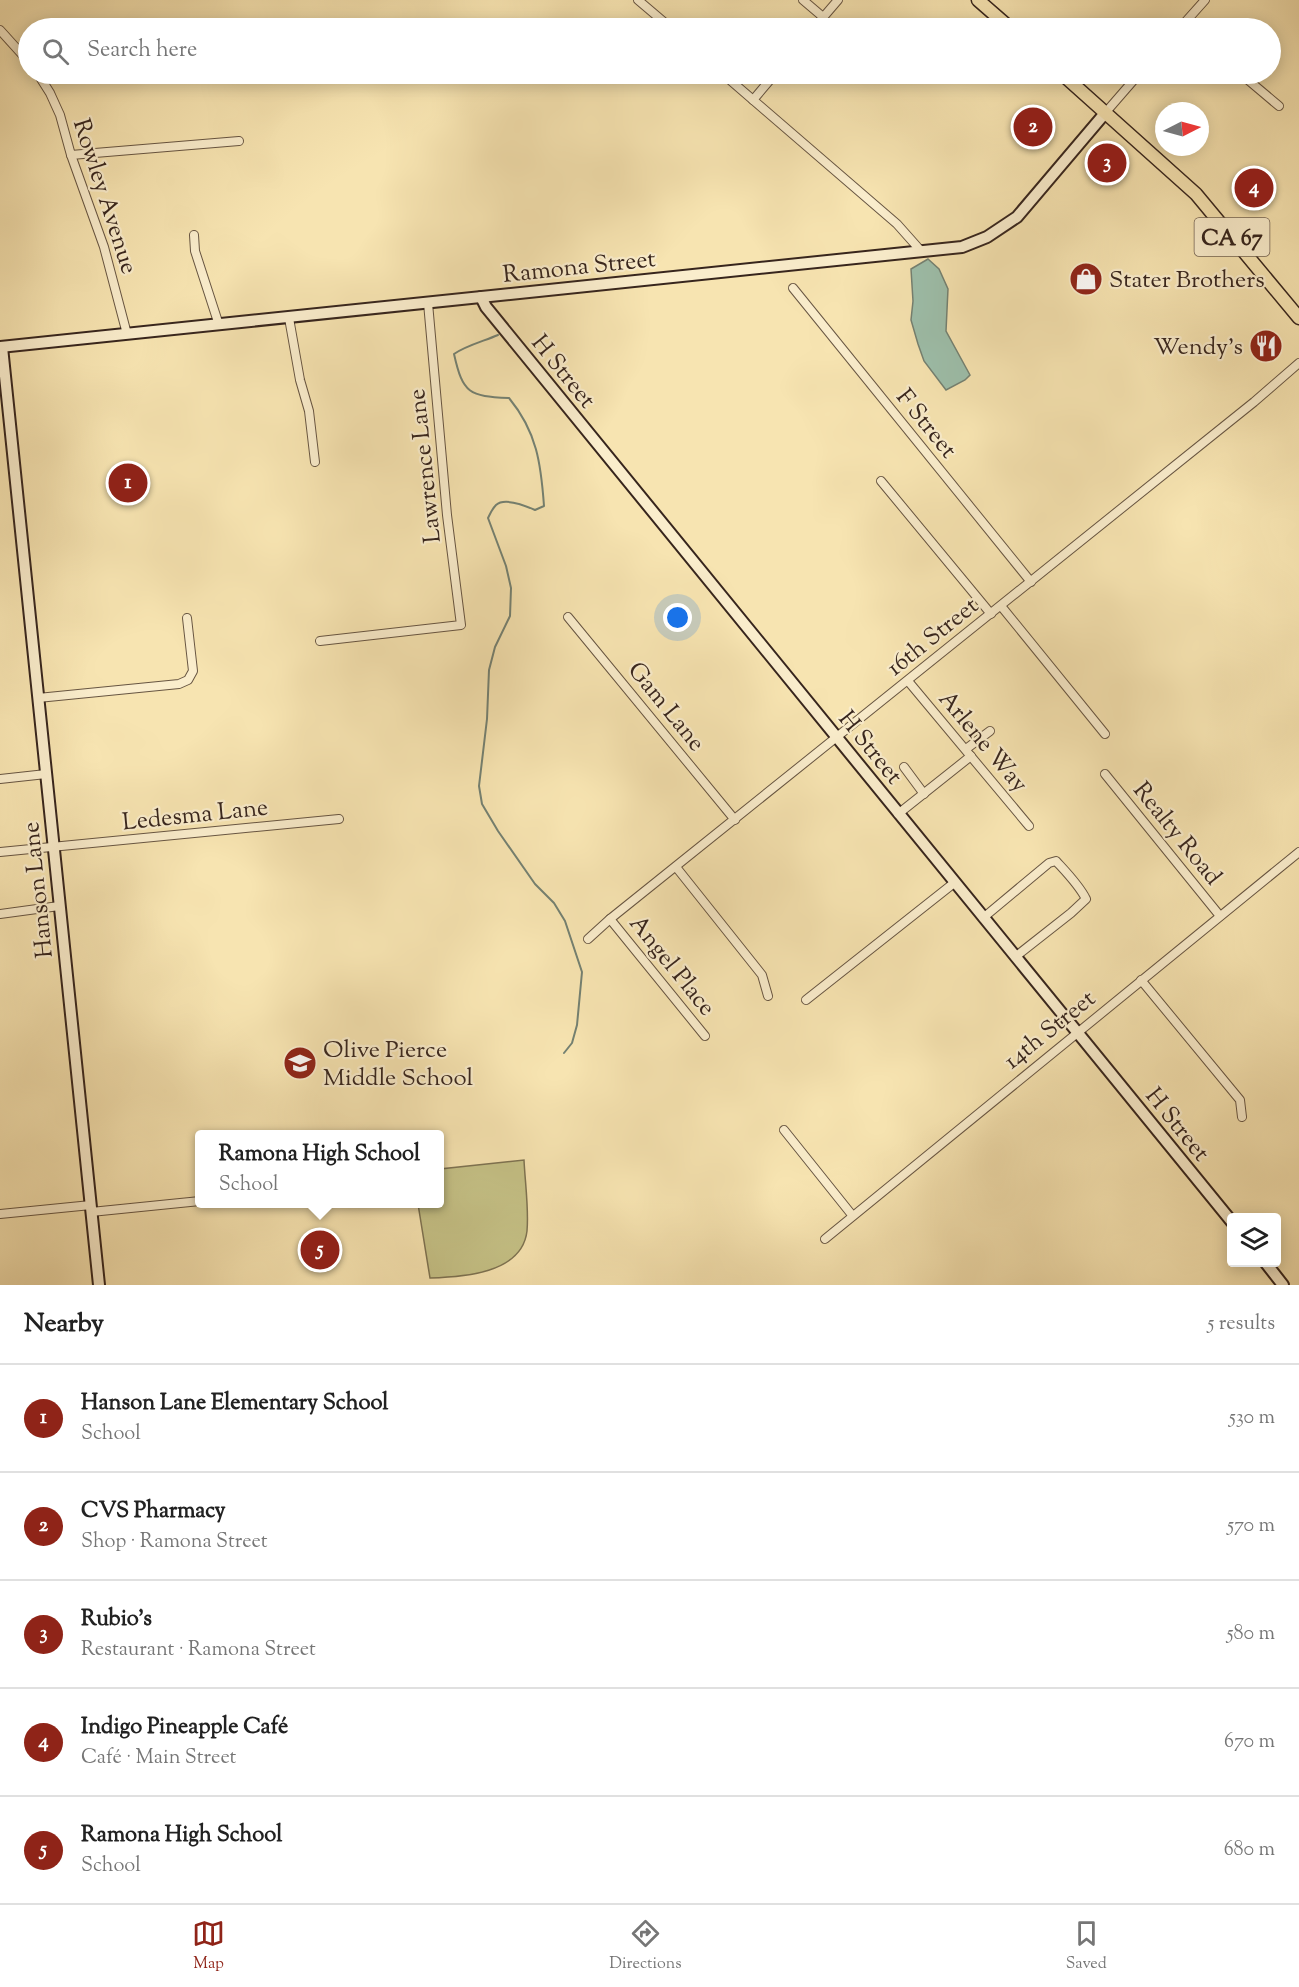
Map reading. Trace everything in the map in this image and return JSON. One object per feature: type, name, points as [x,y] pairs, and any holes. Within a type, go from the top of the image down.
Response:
[{"type":"main road","points":[[978,0],[999,18]]},
{"type":"main road","name":"CA 67","points":[[1074,84],[1196,194],[1299,318]]},
{"type":"main road","name":"Ramona Street","points":[[1,347],[962,247],[987,237],[1017,217],[1106,112]]},
{"type":"main road","name":"H Street","points":[[481,297],[486,308],[1227,1216]]},
{"type":"main road","name":"Hanson Lane","points":[[1,347],[99,1285]]},
{"type":"main road","points":[[1268,1267],[1283,1285]]},
{"type":"street","points":[[638,0],[659,18]]},
{"type":"street","points":[[803,0],[823,17],[838,0]]},
{"type":"street","points":[[1192,18],[1205,0]]},
{"type":"street","points":[[0,30],[3,40],[18,53]]},
{"type":"street","name":"Rowley Avenue","points":[[44,84],[60,115],[71,155],[104,247],[127,334]]},
{"type":"street","points":[[735,84],[897,224],[921,251]]},
{"type":"street","points":[[753,100],[767,84]]},
{"type":"street","points":[[1106,112],[1130,84]]},
{"type":"street","points":[[1252,84],[1279,106]]},
{"type":"street","points":[[71,155],[239,141]]},
{"type":"street","points":[[194,236],[195,250],[219,325]]},
{"type":"street","name":"F Street","points":[[793,288],[1031,582]]},
{"type":"street","name":"Lawrence Lane","points":[[320,641],[461,625],[447,514],[428,303]]},
{"type":"street","points":[[289,318],[300,380],[309,411],[315,462]]},
{"type":"street","name":"16th Street","points":[[588,939],[1299,363]]},
{"type":"street","points":[[881,481],[992,614]]},
{"type":"street","points":[[1001,606],[1105,734]]},
{"type":"street","name":"Gam Lane","points":[[568,617],[735,820]]},
{"type":"street","points":[[38,698],[180,684],[188,680],[193,670],[187,618]]},
{"type":"street","name":"Arlene Way","points":[[908,681],[1029,826]]},
{"type":"street","points":[[898,814],[924,794],[990,731]]},
{"type":"street","points":[[904,766],[924,794]]},
{"type":"street","points":[[0,779],[46,774]]},
{"type":"street","name":"Realty Road","points":[[1105,774],[1220,916]]},
{"type":"street","name":"Ledesma Lane","points":[[0,852],[339,819]]},
{"type":"street","name":"14th Street","points":[[825,1239],[1299,852]]},
{"type":"street","points":[[983,918],[1049,863],[1056,861],[1076,883],[1086,899],[1014,957]]},
{"type":"street","points":[[676,867],[762,975],[768,996]]},
{"type":"street","points":[[806,1000],[954,883]]},
{"type":"street","points":[[0,914],[59,906]]},
{"type":"street","name":"Angel Place","points":[[610,919],[705,1036]]},
{"type":"street","points":[[1141,980],[1240,1100],[1242,1118]]},
{"type":"street","points":[[784,1130],[852,1215]]},
{"type":"street","points":[[0,1215],[195,1201]]},
{"type":"shaded area","points":[[928,259],[939,269],[948,289],[946,331],[970,375],[946,390],[924,361],[911,320],[913,301],[911,269]]},
{"type":"shaded area","points":[[524,1160],[527,1231],[523,1245],[503,1265],[473,1274],[430,1278],[419,1208],[444,1208],[444,1169]]},
{"type":"waterway","points":[[498,335],[454,354],[457,367],[465,385],[470,390],[485,396],[509,398],[526,423],[539,462],[544,506],[535,510],[516,503],[500,503],[488,518],[506,566],[511,588],[510,616],[495,647],[489,670],[487,719],[479,786],[482,804],[498,831],[535,884],[554,903],[565,921],[582,972],[577,1025],[572,1043],[564,1053]]},
{"type":"place","name":"CVS Pharmacy","points":[[1033,127]]},
{"type":"place","name":"Rubio's","points":[[1107,163]]},
{"type":"place","name":"Indigo Pineapple Café","points":[[1254,188]]},
{"type":"place","name":"Stater Brothers","points":[[1086,279]]},
{"type":"place","name":"Wendy's","points":[[1266,346]]},
{"type":"place","name":"Hanson Lane Elementary School","points":[[128,483]]},
{"type":"place","name":"Olive Pierce Middle School","points":[[300,1063]]},
{"type":"place","name":"Ramona High School","points":[[320,1250]]}]
